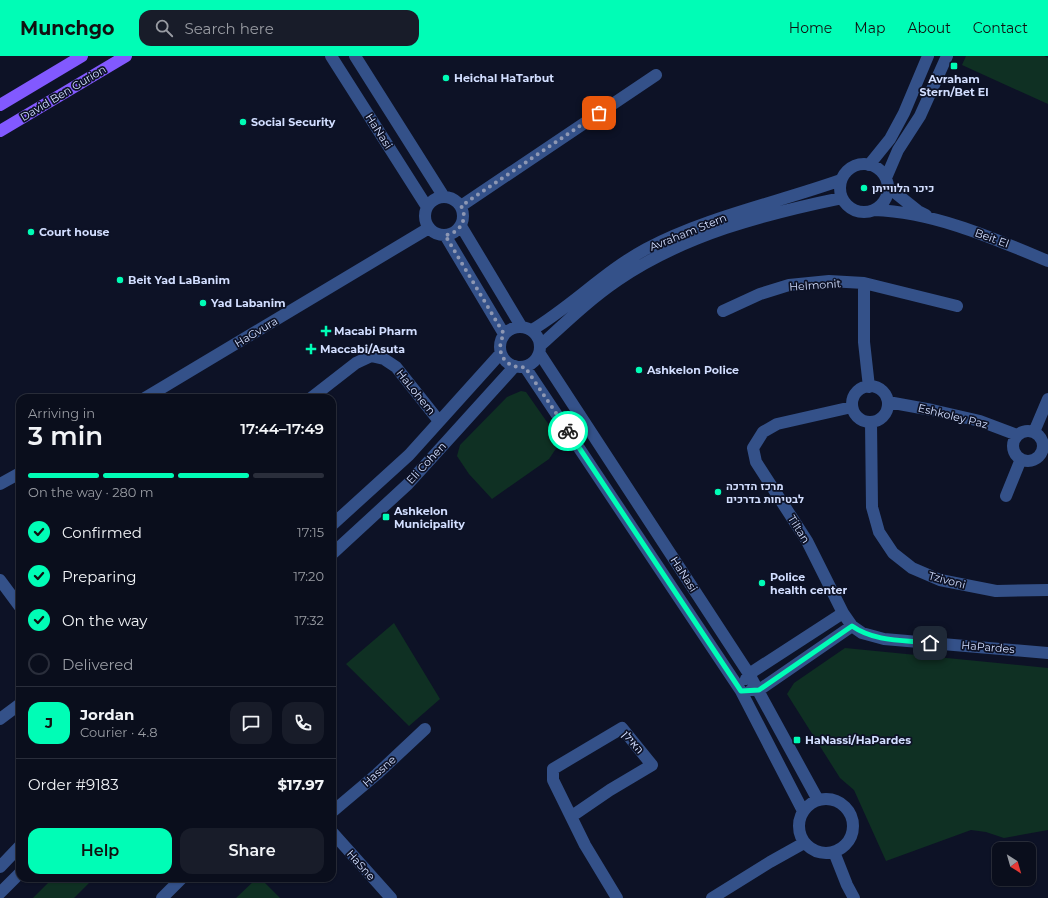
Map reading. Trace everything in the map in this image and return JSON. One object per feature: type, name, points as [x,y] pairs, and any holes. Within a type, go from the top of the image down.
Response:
[{"type":"main road","name":"David Ben Gurion","points":[[0,105],[82,56]]},
{"type":"main road","name":"David Ben Gurion","points":[[0,130],[126,56]]},
{"type":"street","name":"HaNasi","points":[[331,56],[427,207]]},
{"type":"street","name":"HaNasi","points":[[355,56],[444,197]]},
{"type":"street","points":[[869,165],[890,139],[904,113],[928,56]]},
{"type":"street","points":[[887,182],[876,167],[862,164],[849,169],[844,174],[840,186],[842,198],[851,209],[859,212],[874,210],[885,201],[887,194],[887,182],[898,150],[920,116],[947,56]]},
{"type":"street","points":[[461,206],[656,75]]},
{"type":"street","name":"Avraham Stern","points":[[526,328],[551,319],[626,262],[645,250],[670,238],[703,224],[795,196],[841,180]]},
{"type":"street","name":"Beit El","points":[[887,182],[918,211],[934,220]]},
{"type":"street","points":[[444,197],[451,198],[458,202],[463,209],[464,219],[461,226],[450,235],[441,235],[434,232],[429,228],[425,219],[427,207],[431,202],[436,198],[444,197]]},
{"type":"street","name":"Avraham Stern","points":[[540,349],[562,325],[617,281],[664,253],[737,224],[811,204],[842,198]]},
{"type":"street","name":"Beit El","points":[[874,210],[892,211],[934,220],[987,236],[1048,261]]},
{"type":"street","points":[[461,226],[526,328],[538,337],[540,349],[536,360],[532,364],[520,367],[508,364],[501,353],[500,343],[504,334],[514,327],[526,328]]},
{"type":"street","name":"HaGvura","points":[[152,394],[429,228]]},
{"type":"street","points":[[445,235],[504,334]]},
{"type":"street","name":"Helmonit","points":[[723,311],[760,294],[789,286],[829,281],[864,283],[957,306]]},
{"type":"street","points":[[864,283],[864,342],[869,387]]},
{"type":"street","name":"HaNasi","points":[[540,349],[759,690],[818,800]]},
{"type":"street","name":"Eli Cohen","points":[[336,521],[409,455],[501,353]]},
{"type":"street","name":"HaLohem","points":[[316,394],[356,363],[371,356],[384,359],[396,367],[439,421]]},
{"type":"street","name":"HaNasi","points":[[520,367],[741,691],[803,812]]},
{"type":"street","name":"Eli Cohen","points":[[336,550],[408,484],[520,367]]},
{"type":"street","points":[[869,387],[879,389],[884,392],[888,402],[886,414],[877,421],[871,422],[866,422],[857,417],[852,407],[852,401],[858,391],[869,387]]},
{"type":"street","points":[[1034,432],[1048,399]]},
{"type":"street","name":"Eshkoley Paz","points":[[888,402],[980,421],[1017,435]]},
{"type":"street","name":"Tiltan","points":[[843,613],[807,541],[756,462],[754,448],[763,432],[777,424],[852,407]]},
{"type":"street","name":"Tzivoni","points":[[871,422],[872,507],[879,532],[893,553],[912,568],[940,580],[996,591],[1048,590]]},
{"type":"street","points":[[1025,431],[1034,432],[1040,438],[1045,452],[1040,454],[1034,460],[1021,459],[1018,457],[1013,448],[1015,439],[1017,435],[1025,431]]},
{"type":"street","points":[[1006,496],[1021,459]]},
{"type":"street","points":[[0,484],[16,475]]},
{"type":"street","points":[[0,580],[16,602]]},
{"type":"street","points":[[843,613],[749,674],[741,691],[759,690],[852,626]]},
{"type":"street","name":"HaPardes","points":[[843,613],[852,626],[862,633],[884,639],[1048,653]]},
{"type":"street","points":[[0,719],[16,707]]},
{"type":"street","name":"האילן","points":[[572,816],[610,790],[652,765],[622,728],[553,769],[553,780],[585,845],[617,898]]},
{"type":"street","name":"Hassne","points":[[336,809],[377,774],[425,729]]},
{"type":"street","points":[[826,799],[838,802],[848,810],[851,818],[853,826],[852,834],[848,842],[842,848],[834,852],[818,852],[810,849],[800,836],[798,828],[799,819],[807,806],[818,800],[826,799]]},
{"type":"street","name":"HaSne","points":[[336,836],[391,898]]},
{"type":"street","points":[[712,898],[804,843]]},
{"type":"street","points":[[0,867],[16,850]]},
{"type":"street","points":[[834,852],[847,885],[854,898]]},
{"type":"street","points":[[0,893],[16,877]]},
{"type":"street","points":[[162,898],[178,882]]},
{"type":"green space","points":[[966,56],[1044,56],[1048,58],[1048,104],[962,65]]},
{"type":"green space","points":[[521,391],[526,392],[554,432],[559,444],[549,459],[492,499],[469,474],[457,456],[460,445],[507,397]]},
{"type":"green space","points":[[394,623],[440,699],[409,726],[346,664]]},
{"type":"green space","points":[[845,648],[1048,668],[1048,830],[1004,838],[986,832],[971,830],[886,861],[854,790],[840,778],[787,694],[794,683]]},
{"type":"green space","points":[[49,882],[90,882],[74,898],[33,898]]},
{"type":"green space","points":[[253,882],[264,882],[280,898],[236,898]]},
{"type":"way so far","points":[[568,431],[525,367],[508,364],[504,359],[501,353],[500,343],[504,334],[445,235],[450,235],[461,226],[464,219],[463,209],[461,206],[599,113]]},
{"type":"place","name":"Avraham Stern/Bet El","points":[[954,66]]},
{"type":"place","name":"Heichal HaTarbut","points":[[446,78]]},
{"type":"place","name":"Social Security","points":[[243,122]]},
{"type":"place","name":"כיכר הלווייתן","points":[[864,188]]},
{"type":"place","name":"Court house","points":[[31,232]]},
{"type":"place","name":"Beit Yad LaBanim","points":[[120,280]]},
{"type":"place","name":"Yad Labanim","points":[[203,303]]},
{"type":"place","name":"Macabi Pharm","points":[[326,331]]},
{"type":"place","name":"Maccabi/Asuta","points":[[311,349]]},
{"type":"place","name":"Ashkelon Police","points":[[639,370]]},
{"type":"place","name":"מרכז הדרכה לבטיחות בדרכים","points":[[718,492]]},
{"type":"place","name":"Ashkelon Municipality","points":[[386,517]]},
{"type":"place","name":"Police health center","points":[[762,583]]},
{"type":"place","name":"HaNassi/HaPardes","points":[[797,740]]},
{"type":"route","points":[[568,431],[741,691],[759,690],[852,626],[862,633],[884,639],[930,643]]}]
